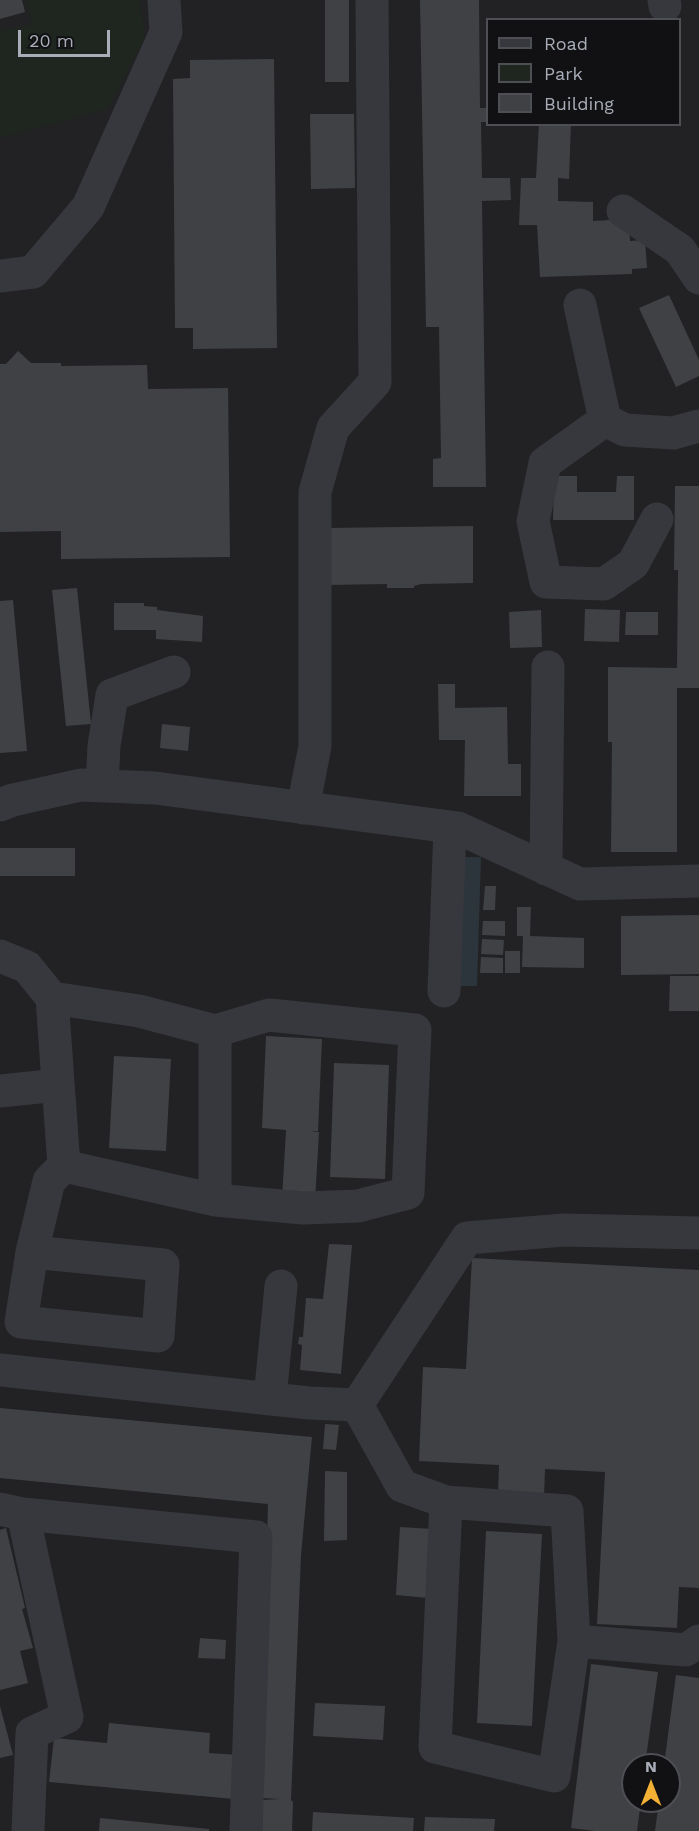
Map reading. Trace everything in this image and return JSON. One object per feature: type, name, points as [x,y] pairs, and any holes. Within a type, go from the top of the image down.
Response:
[{"type":"lane","points":[[0,276],[33,272],[88,207],[166,32],[164,0]]},
{"type":"lane","points":[[303,808],[315,746],[315,492],[333,429],[375,382],[372,0]]},
{"type":"lane","points":[[623,212],[680,249],[699,278]]},
{"type":"lane","points":[[580,305],[605,420]]},
{"type":"lane","points":[[605,420],[625,430],[673,433],[699,426]]},
{"type":"lane","points":[[605,420],[545,463],[533,521],[546,582],[604,584],[633,564],[657,519]]},
{"type":"lane","points":[[546,869],[548,667]]},
{"type":"lane","points":[[102,786],[104,746],[112,695],[174,672]]},
{"type":"lane","points":[[0,805],[81,785],[155,789],[450,826],[580,884],[699,881]]},
{"type":"lane","points":[[444,991],[450,826]]},
{"type":"lane","points":[[0,956],[27,967],[52,998],[64,1166],[49,1181],[32,1252]]},
{"type":"lane","points":[[52,998],[139,1011],[215,1031],[269,1015],[415,1030],[408,1193],[358,1206],[303,1208],[215,1200],[64,1166]]},
{"type":"lane","points":[[215,1031],[215,1200]]},
{"type":"lane","points":[[0,1091],[58,1085]]},
{"type":"lane","points":[[357,1405],[467,1238],[564,1230],[699,1233]]},
{"type":"lane","points":[[270,1398],[281,1286]]},
{"type":"lane","points":[[0,1370],[357,1405]]},
{"type":"lane","points":[[357,1405],[402,1486],[446,1502],[567,1511],[574,1641],[554,1776],[435,1747],[446,1502]]},
{"type":"lane","points":[[28,1831],[32,1733],[67,1717],[12,1512],[256,1537],[246,1831]]},
{"type":"lane","points":[[574,1641],[686,1650],[699,1641]]},
{"type":"shaded area","points":[[0,0],[699,0],[699,1831],[0,1831]]},
{"type":"shaded area","points":[[464,857],[481,857],[477,986],[460,986]]},
{"type":"green space","points":[[26,0],[140,0],[145,38],[107,109],[0,138],[0,30],[32,25]]},
{"type":"building","points":[[0,0],[22,0],[25,12],[0,19]]},
{"type":"building","points":[[325,0],[349,0],[349,82],[325,82]]},
{"type":"building","points":[[420,0],[479,0],[480,108],[486,108],[486,122],[481,122],[482,178],[510,178],[511,200],[482,201],[486,487],[433,487],[433,459],[441,458],[439,327],[426,327]]},
{"type":"building","points":[[274,59],[277,348],[193,349],[193,328],[175,328],[173,79],[190,78],[190,60]]},
{"type":"building","points":[[310,114],[354,114],[355,188],[311,189]]},
{"type":"building","points":[[539,126],[571,126],[569,179],[558,178],[558,201],[593,202],[593,221],[629,219],[630,241],[645,240],[647,268],[632,269],[632,274],[540,277],[537,225],[519,225],[521,178],[536,178]]},
{"type":"building","points":[[669,295],[699,360],[699,376],[676,387],[639,308]]},
{"type":"building","points":[[18,351],[31,363],[61,363],[61,366],[147,365],[148,389],[228,388],[230,557],[61,559],[61,531],[0,532],[0,364],[6,364]]},
{"type":"building","points":[[554,476],[577,476],[577,492],[616,492],[617,476],[634,476],[634,520],[553,520]]},
{"type":"building","points":[[675,486],[699,486],[699,688],[677,688],[677,852],[611,852],[612,742],[608,742],[608,667],[677,668],[678,570],[674,570]]},
{"type":"building","points":[[473,526],[473,583],[421,584],[414,588],[387,588],[387,584],[327,585],[326,528]]},
{"type":"building","points":[[77,588],[91,724],[66,726],[52,590]]},
{"type":"building","points":[[13,600],[27,751],[0,753],[0,601]]},
{"type":"building","points":[[114,603],[144,603],[144,606],[157,607],[157,610],[203,616],[202,642],[156,639],[156,630],[114,630]]},
{"type":"building","points":[[585,609],[620,610],[619,642],[584,641]]},
{"type":"building","points":[[541,610],[542,647],[510,648],[509,612]]},
{"type":"building","points":[[626,612],[658,612],[658,635],[625,635]]},
{"type":"building","points":[[438,684],[455,684],[455,708],[507,707],[508,764],[521,764],[521,796],[464,796],[465,740],[439,740]]},
{"type":"building","points":[[162,724],[190,727],[188,751],[160,748]]},
{"type":"building","points":[[0,848],[75,848],[75,876],[0,876]]},
{"type":"building","points":[[485,886],[496,886],[495,910],[483,910]]},
{"type":"building","points":[[517,907],[531,907],[530,936],[584,938],[584,968],[522,967],[523,936],[517,936]]},
{"type":"building","points":[[699,915],[699,974],[621,975],[621,916]]},
{"type":"building","points":[[483,921],[505,921],[505,936],[482,935]]},
{"type":"building","points":[[482,939],[504,940],[503,955],[481,954]]},
{"type":"building","points":[[505,951],[520,951],[520,973],[505,973]]},
{"type":"building","points":[[481,957],[503,958],[503,973],[480,973]]},
{"type":"building","points":[[670,976],[699,976],[699,1011],[669,1011]]},
{"type":"building","points":[[266,1036],[322,1039],[318,1131],[310,1131],[319,1132],[315,1201],[282,1199],[286,1130],[262,1128]]},
{"type":"building","points":[[114,1056],[171,1059],[166,1151],[109,1148]]},
{"type":"building","points":[[334,1063],[389,1065],[385,1179],[330,1177]]},
{"type":"building","points":[[329,1244],[352,1245],[341,1374],[300,1370],[302,1345],[298,1344],[299,1337],[303,1337],[306,1298],[323,1299]]},
{"type":"building","points":[[472,1258],[699,1270],[699,1588],[679,1587],[677,1628],[597,1624],[605,1472],[545,1469],[544,1497],[498,1494],[499,1465],[419,1461],[423,1367],[466,1369]]},
{"type":"building","points":[[0,1408],[312,1437],[301,1555],[291,1800],[293,1802],[292,1831],[262,1831],[263,1800],[280,1799],[261,1798],[268,1504],[0,1478]]},
{"type":"building","points":[[325,1424],[339,1425],[336,1450],[323,1449]]},
{"type":"building","points":[[325,1471],[347,1472],[347,1540],[324,1541]]},
{"type":"building","points":[[400,1527],[432,1529],[428,1598],[396,1595]]},
{"type":"building","points":[[6,1528],[25,1608],[22,1609],[33,1648],[20,1651],[28,1683],[0,1690],[0,1530]]},
{"type":"building","points":[[486,1531],[542,1534],[532,1726],[477,1723]]},
{"type":"building","points":[[200,1638],[226,1640],[225,1659],[198,1658]]},
{"type":"building","points":[[591,1664],[658,1672],[647,1753],[621,1753],[621,1813],[639,1813],[637,1831],[595,1831],[571,1828]]},
{"type":"building","points":[[676,1675],[699,1678],[699,1831],[655,1831],[657,1813],[681,1813],[681,1753],[666,1753]]},
{"type":"building","points":[[315,1703],[385,1706],[383,1740],[313,1736]]},
{"type":"building","points":[[0,1706],[13,1755],[0,1758]]},
{"type":"building","points":[[109,1723],[210,1733],[209,1753],[238,1755],[234,1799],[49,1782],[54,1738],[107,1743]]},
{"type":"building","points":[[313,1812],[414,1818],[413,1831],[312,1831]]},
{"type":"building","points":[[425,1817],[495,1819],[494,1831],[424,1831]]},
{"type":"building","points":[[100,1818],[209,1829],[209,1831],[99,1831]]}]
